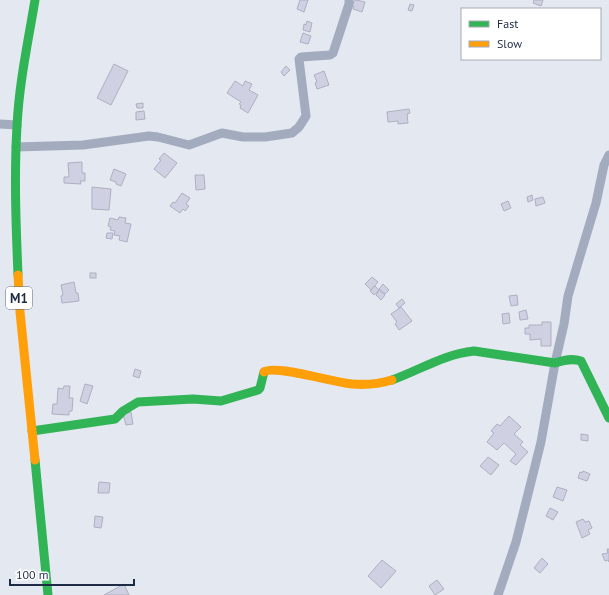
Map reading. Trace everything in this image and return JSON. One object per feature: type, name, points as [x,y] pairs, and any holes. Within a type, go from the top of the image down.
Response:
[{"type":"main road","name":"M1","points":[[35,0],[25,55],[17,125],[15,190],[20,312],[48,595]]},
{"type":"main road","points":[[32,432],[115,419],[123,411],[138,402],[164,402],[193,399],[221,401],[258,390],[260,388],[264,371],[268,369],[286,373],[295,372],[352,385],[390,380],[437,360],[470,351],[555,363],[575,359],[581,362],[609,418]]},
{"type":"street","points":[[16,147],[83,145],[149,136],[189,145],[222,133],[243,137],[265,138],[292,134],[299,127],[306,116],[299,59],[301,57],[330,55],[332,53],[349,4],[348,0]]},
{"type":"street","points":[[0,124],[17,125]]},
{"type":"street","points":[[498,595],[518,535],[542,438],[568,296],[596,203],[604,165],[609,154]]},
{"type":"building","points":[[300,0],[308,0],[304,12],[297,9]]},
{"type":"building","points":[[356,0],[365,2],[362,12],[353,9],[354,7],[352,6]]},
{"type":"building","points":[[534,0],[543,0],[541,6],[533,3]]},
{"type":"building","points":[[410,4],[414,5],[412,11],[408,10]]},
{"type":"building","points":[[307,21],[312,23],[310,32],[303,30],[304,24],[306,25]]},
{"type":"building","points":[[303,33],[311,36],[308,44],[300,42]]},
{"type":"building","points":[[114,64],[128,71],[111,105],[97,98]]},
{"type":"building","points":[[286,66],[290,70],[284,76],[281,72]]},
{"type":"building","points":[[324,71],[329,85],[317,89],[315,83],[317,82],[314,75]]},
{"type":"building","points":[[235,81],[243,86],[245,81],[252,84],[249,90],[258,95],[248,113],[240,108],[241,105],[239,104],[241,102],[227,93]]},
{"type":"building","points":[[143,103],[143,108],[137,108],[136,104]]},
{"type":"building","points":[[409,109],[410,113],[407,114],[408,123],[398,124],[398,121],[388,122],[387,112]]},
{"type":"building","points":[[144,111],[145,119],[136,120],[136,112]]},
{"type":"building","points":[[164,153],[177,163],[165,178],[154,169]]},
{"type":"building","points":[[82,162],[82,173],[85,173],[85,181],[80,181],[81,184],[64,183],[64,177],[69,177],[68,163]]},
{"type":"building","points":[[114,169],[126,174],[121,186],[110,180]]},
{"type":"building","points":[[195,175],[204,175],[205,189],[196,190]]},
{"type":"building","points":[[92,187],[111,189],[109,210],[92,209]]},
{"type":"building","points":[[182,193],[190,198],[186,204],[189,206],[185,211],[183,209],[180,213],[170,206],[173,202],[175,203]]},
{"type":"building","points":[[532,195],[533,200],[528,202],[527,197]]},
{"type":"building","points":[[543,197],[545,203],[536,206],[535,199]]},
{"type":"building","points":[[508,201],[511,208],[504,211],[501,204]]},
{"type":"building","points":[[119,217],[126,218],[125,223],[131,224],[127,242],[119,240],[120,236],[114,235],[115,231],[110,230],[111,227],[108,226],[110,218],[118,220]]},
{"type":"building","points":[[107,233],[113,233],[112,239],[106,238]]},
{"type":"building","points":[[90,273],[96,273],[96,278],[90,278]]},
{"type":"building","points":[[372,277],[378,282],[371,290],[365,284]]},
{"type":"building","points":[[74,282],[79,301],[62,303],[61,296],[63,295],[61,285]]},
{"type":"building","points":[[383,284],[389,290],[385,294],[379,289]]},
{"type":"building","points":[[375,286],[379,290],[374,295],[370,291]]},
{"type":"building","points":[[379,290],[385,295],[381,300],[376,295]]},
{"type":"building","points":[[517,295],[518,305],[511,306],[509,296]]},
{"type":"building","points":[[402,299],[405,303],[399,308],[396,304]]},
{"type":"building","points":[[401,307],[412,321],[399,330],[395,324],[397,322],[391,314]]},
{"type":"building","points":[[526,310],[528,319],[520,320],[519,312]]},
{"type":"building","points":[[509,313],[510,323],[503,324],[502,314]]},
{"type":"building","points":[[542,322],[551,322],[551,346],[541,346],[541,339],[530,340],[530,334],[525,334],[525,328],[529,328],[529,325],[542,325]]},
{"type":"building","points":[[135,369],[141,371],[139,378],[133,376]]},
{"type":"building","points":[[85,384],[93,386],[87,404],[80,401]]},
{"type":"building","points":[[64,386],[70,386],[69,398],[73,398],[72,411],[69,411],[69,415],[52,414],[53,404],[57,404],[58,388],[63,389]]},
{"type":"building","points":[[131,412],[133,424],[126,425],[123,414]]},
{"type":"building","points":[[509,416],[521,427],[514,434],[523,442],[520,445],[528,452],[516,465],[510,461],[516,454],[504,443],[497,450],[487,442],[494,433],[491,431],[497,424],[500,426]]},
{"type":"building","points":[[581,434],[588,435],[588,441],[581,440]]},
{"type":"building","points":[[488,457],[499,465],[491,475],[480,466]]},
{"type":"building","points":[[583,471],[590,474],[587,481],[578,478],[580,472],[582,473]]},
{"type":"building","points":[[99,482],[110,483],[109,493],[98,493]]},
{"type":"building","points":[[557,487],[567,490],[563,501],[553,497]]},
{"type":"building","points":[[550,508],[558,512],[553,520],[546,516]]},
{"type":"building","points":[[95,516],[103,517],[101,528],[94,527]]},
{"type":"building","points":[[583,519],[585,522],[589,521],[592,528],[588,530],[590,534],[582,538],[576,522]]},
{"type":"building","points":[[607,549],[609,549],[609,562],[608,560],[605,561],[602,554],[608,553]]},
{"type":"building","points":[[542,558],[548,564],[540,573],[534,568]]},
{"type":"building","points":[[382,560],[396,571],[381,588],[368,576]]},
{"type":"building","points":[[437,580],[444,589],[435,595],[429,586]]},
{"type":"building","points":[[124,584],[129,595],[104,595]]},
{"type":"traffic: fast","points":[[18,275],[15,182],[17,126],[22,79],[35,0]]},
{"type":"traffic: fast","points":[[392,380],[452,355],[474,351],[555,363],[568,360],[578,360],[581,361],[609,418]]},
{"type":"traffic: fast","points":[[32,431],[115,419],[123,411],[138,402],[193,399],[221,401],[258,390],[260,388],[264,372]]},
{"type":"traffic: fast","points":[[35,460],[48,595]]},
{"type":"traffic: slow","points":[[18,275],[20,312],[35,460]]},
{"type":"traffic: slow","points":[[264,372],[270,370],[280,370],[352,384],[372,384],[392,380]]}]
